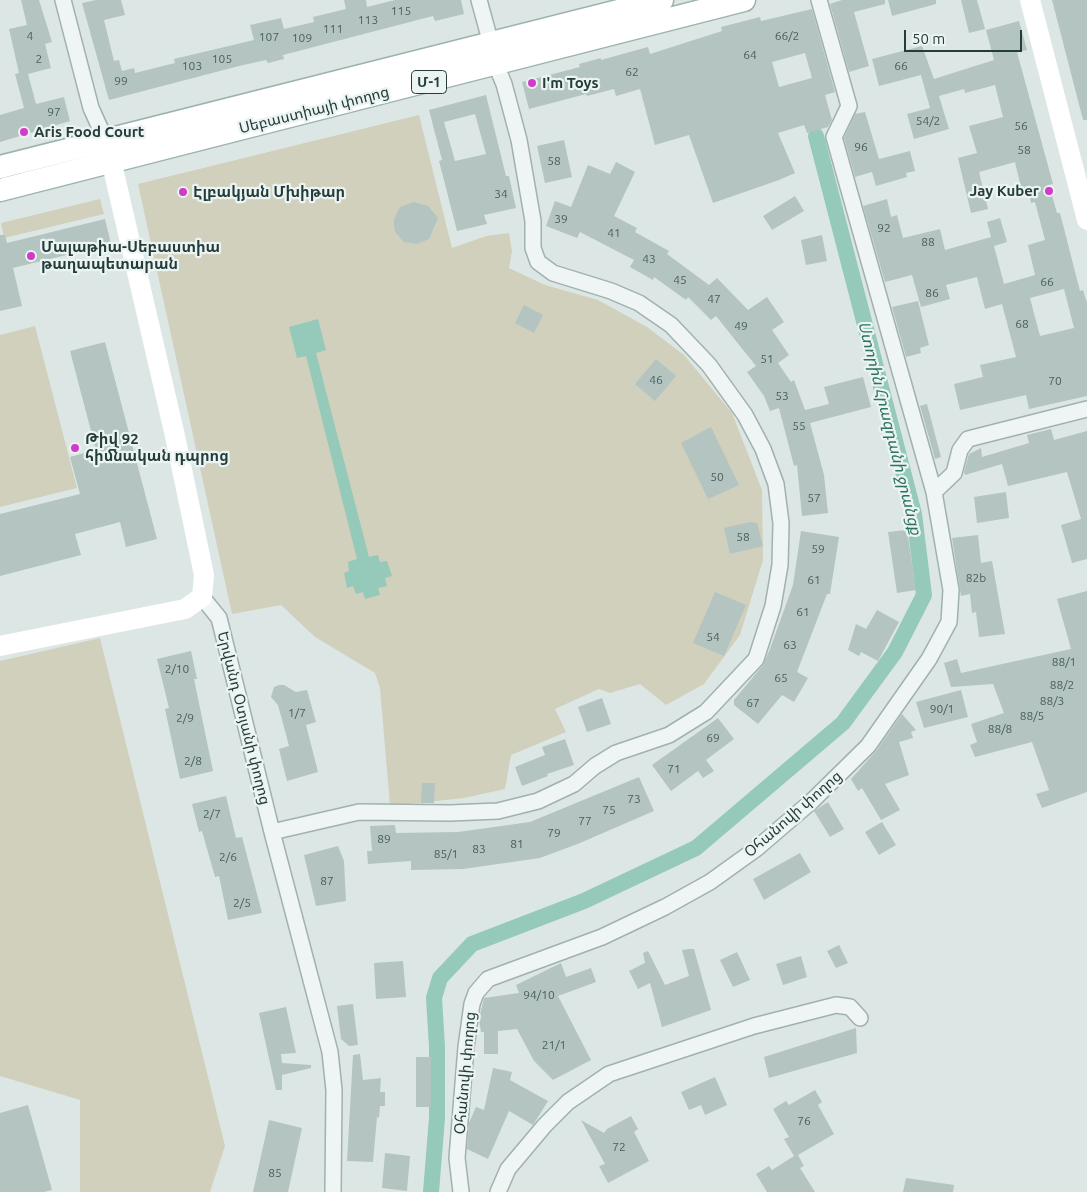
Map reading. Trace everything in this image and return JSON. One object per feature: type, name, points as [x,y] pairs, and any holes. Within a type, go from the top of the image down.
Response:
[{"type":"main road","name":"Սեբաստիայի փողոց","points":[[0,190],[112,161],[494,54],[662,0]]},
{"type":"main road","name":"Սեբաստիայի փողոց","points":[[0,166],[105,139],[744,0]]},
{"type":"street","points":[[0,646],[185,609],[202,597],[204,575],[112,161],[105,139],[91,108],[63,0]]},
{"type":"street","points":[[272,832],[359,812],[450,813],[498,811],[538,801],[574,784],[595,766],[616,753],[669,735],[706,712],[756,658],[772,606],[780,565],[781,523],[776,484],[763,449],[750,423],[709,365],[671,325],[639,303],[611,291],[554,273],[538,262],[533,248],[533,221],[519,140],[479,0]]},
{"type":"street","name":"Օհանովի փողոց","points":[[461,1192],[457,1158],[466,1047],[472,1004],[476,993],[488,979],[602,937],[710,882],[756,849],[812,801],[868,746],[929,659],[949,622],[951,590],[934,492],[834,137],[849,106],[819,0]]},
{"type":"street","points":[[1030,0],[1087,220]]},
{"type":"street","points":[[934,492],[954,473],[960,450],[968,439],[1087,409]]},
{"type":"street","name":"Երվանդ Օտյանի փողոց","points":[[202,597],[219,618],[272,832],[330,1052],[334,1090],[334,1192]]},
{"type":"street","points":[[498,1192],[508,1170],[545,1125],[568,1102],[609,1074],[754,1026],[836,1005],[850,1007],[860,1018]]},
{"type":"shaded area","points":[[419,115],[452,248],[486,236],[509,233],[512,251],[509,268],[545,285],[598,300],[647,327],[684,355],[732,413],[762,490],[763,560],[740,635],[704,684],[666,705],[640,684],[610,693],[599,689],[555,709],[566,732],[511,755],[505,789],[464,798],[390,806],[380,688],[375,673],[315,637],[281,605],[232,614],[138,184]]},
{"type":"shaded area","points":[[100,199],[104,214],[4,238],[1,223]]},
{"type":"shaded area","points":[[318,319],[326,350],[316,353],[369,557],[378,555],[380,562],[387,561],[392,576],[385,578],[387,586],[378,588],[380,595],[365,599],[363,592],[356,594],[353,586],[347,588],[344,573],[349,571],[348,562],[357,559],[306,356],[297,358],[289,327]]},
{"type":"shaded area","points":[[35,326],[77,488],[0,507],[0,335]]},
{"type":"shaded area","points":[[100,638],[225,1146],[210,1192],[80,1192],[80,1100],[0,1076],[0,661]]},
{"type":"building","points":[[21,0],[39,0],[52,42],[45,44],[51,68],[28,74],[36,104],[64,97],[70,121],[0,142],[0,115],[24,108],[15,74],[19,73],[9,29],[27,25]]},
{"type":"building","points":[[96,0],[121,0],[125,15],[104,20],[114,61],[119,60],[122,71],[134,68],[135,73],[175,63],[174,59],[254,40],[250,25],[281,18],[284,29],[314,22],[313,17],[346,9],[344,0],[366,0],[367,7],[395,0],[461,0],[464,14],[435,21],[433,16],[283,55],[284,59],[268,63],[266,60],[239,66],[109,100],[82,3]]},
{"type":"building","points":[[842,0],[885,0],[885,4],[854,12],[869,66],[849,72],[830,4]]},
{"type":"building","points":[[888,0],[936,0],[936,4],[892,16]]},
{"type":"building","points":[[961,0],[977,0],[985,29],[969,33]]},
{"type":"building","points":[[1052,0],[1087,0],[1087,120],[1083,120]]},
{"type":"building","points":[[812,9],[835,92],[825,95],[832,120],[828,127],[807,133],[804,125],[778,133],[795,173],[779,180],[713,203],[689,135],[655,145],[640,89],[616,96],[614,89],[587,96],[586,94],[529,109],[522,82],[580,67],[579,64],[648,47],[650,54],[722,31],[721,27],[760,17],[761,21]],"holes":[[[805,53],[812,78],[779,87],[772,62]]]},
{"type":"building","points":[[1019,21],[1027,50],[1017,52],[1053,184],[1049,185],[1057,213],[1060,213],[1080,291],[1083,290],[1087,303],[1087,396],[1029,409],[1026,395],[960,410],[954,384],[983,377],[980,365],[1016,357],[1002,304],[985,309],[977,277],[946,285],[950,299],[921,307],[912,275],[885,282],[863,206],[887,199],[891,217],[897,215],[903,238],[940,229],[945,250],[991,237],[987,222],[1000,218],[1007,242],[994,246],[1004,284],[1035,275],[1028,245],[1045,240],[1035,202],[1031,203],[1028,190],[1022,192],[1015,162],[979,172],[988,209],[971,213],[958,158],[977,153],[969,126],[1003,117],[995,85],[965,93],[964,89],[939,96],[949,129],[914,139],[907,114],[930,108],[921,75],[879,86],[872,59],[922,46],[934,79],[994,60],[986,30]],"holes":[[[1064,289],[1074,328],[1040,336],[1030,298]]]},
{"type":"building","points":[[486,95],[516,208],[484,215],[487,224],[457,231],[439,161],[442,160],[429,110]],"holes":[[[475,114],[486,154],[455,161],[444,122]]]},
{"type":"building","points":[[865,112],[879,159],[910,151],[915,171],[906,173],[907,177],[876,186],[872,172],[855,177],[844,138],[855,114]]},
{"type":"building","points":[[564,140],[572,177],[545,183],[537,146]]},
{"type":"building","points":[[616,162],[635,172],[614,216],[637,228],[635,232],[669,251],[667,254],[709,285],[717,278],[748,310],[767,297],[784,322],[772,330],[789,355],[778,363],[791,382],[794,380],[805,410],[829,404],[824,387],[863,377],[871,407],[810,423],[824,475],[828,513],[802,516],[797,465],[794,466],[779,408],[770,411],[764,396],[747,372],[756,366],[716,316],[711,320],[688,297],[686,300],[654,277],[653,280],[630,267],[634,260],[580,232],[577,238],[546,226],[555,201],[571,207],[588,165],[610,174]]},
{"type":"building","points":[[795,196],[804,211],[772,230],[763,216]]},
{"type":"building","points":[[414,202],[428,206],[438,218],[429,239],[417,244],[404,242],[395,232],[394,225],[394,219],[400,207]]},
{"type":"building","name":"Մալաթիա-Սեբաստիա թաղապետարան","points":[[105,219],[111,244],[13,268],[22,306],[0,311],[0,235],[5,235],[7,243]]},
{"type":"building","points":[[822,235],[827,261],[806,265],[801,240]]},
{"type":"building","points":[[918,301],[929,345],[920,348],[921,353],[906,357],[892,307]]},
{"type":"building","points":[[524,305],[543,315],[534,333],[515,323]]},
{"type":"building","points":[[105,342],[157,539],[126,547],[120,522],[75,534],[81,555],[0,576],[0,514],[80,494],[70,457],[96,450],[70,351]]},
{"type":"building","points":[[656,359],[676,376],[655,401],[635,384]]},
{"type":"building","points":[[927,404],[941,457],[935,459],[920,406]]},
{"type":"building","points":[[711,427],[739,485],[708,499],[681,443]]},
{"type":"building","points":[[1051,429],[1054,440],[1087,431],[1087,559],[1072,563],[1061,525],[1081,519],[1067,472],[1008,486],[1002,464],[965,475],[964,472],[969,454],[981,448],[982,457],[1029,443],[1027,435]]},
{"type":"building","points":[[1006,492],[1009,518],[977,523],[974,497]]},
{"type":"building","points":[[750,522],[757,523],[763,546],[730,554],[724,528]]},
{"type":"building","points":[[907,530],[916,590],[897,593],[888,532]]},
{"type":"building","points":[[801,531],[839,537],[830,594],[827,594],[797,672],[808,678],[794,702],[782,695],[758,724],[734,705],[734,700],[763,665],[770,649],[793,585]]},
{"type":"building","points":[[978,535],[981,563],[992,561],[1005,634],[979,637],[976,612],[972,613],[970,594],[961,596],[952,538]]},
{"type":"building","points":[[1087,591],[1087,792],[1042,808],[1036,794],[1049,790],[1032,742],[975,757],[970,745],[977,742],[971,724],[1004,713],[993,684],[951,687],[944,663],[957,659],[961,673],[1071,649],[1057,599]]},
{"type":"building","points":[[715,592],[746,605],[724,656],[693,643]]},
{"type":"building","points":[[877,610],[899,622],[878,661],[861,652],[859,656],[848,650],[856,624],[866,629]]},
{"type":"building","points":[[191,651],[197,679],[194,679],[213,771],[180,779],[165,709],[169,708],[157,659]]},
{"type":"building","points":[[284,685],[296,692],[307,690],[316,722],[306,725],[318,772],[287,781],[279,749],[289,746],[278,705],[271,697],[274,687]]},
{"type":"building","points":[[961,690],[968,717],[924,728],[916,702]]},
{"type":"building","points":[[602,698],[611,724],[587,732],[578,707]]},
{"type":"building","points":[[902,714],[916,730],[911,732],[913,738],[899,742],[909,775],[885,784],[900,810],[881,820],[862,788],[858,791],[851,779],[876,751]]},
{"type":"building","points":[[718,718],[734,739],[706,760],[714,771],[703,778],[698,771],[671,791],[652,765]]},
{"type":"building","points":[[565,739],[574,765],[547,774],[548,776],[522,786],[515,767],[545,755],[542,747]]},
{"type":"building","points":[[639,777],[654,811],[540,858],[463,869],[411,870],[411,861],[368,864],[367,851],[372,851],[370,826],[395,825],[396,833],[458,832],[530,822]]},
{"type":"building","points":[[422,783],[435,783],[434,803],[421,803]]},
{"type":"building","points":[[226,796],[236,838],[242,837],[262,913],[228,920],[219,876],[215,877],[202,831],[199,832],[192,804]]},
{"type":"building","points":[[828,802],[844,829],[830,837],[814,811]]},
{"type":"building","points":[[882,822],[896,845],[879,855],[865,832]]},
{"type":"building","points":[[338,846],[344,861],[346,901],[316,906],[304,855]]},
{"type":"building","points":[[800,853],[811,872],[764,900],[753,879]]},
{"type":"building","points":[[839,945],[848,963],[836,968],[827,951]]},
{"type":"building","points":[[694,949],[711,1010],[662,1027],[650,983],[638,989],[629,971],[645,963],[643,953],[648,951],[665,985],[689,976],[682,950]]},
{"type":"building","points":[[737,952],[750,980],[733,987],[720,960]]},
{"type":"building","points":[[801,956],[807,977],[783,985],[776,964]]},
{"type":"building","points":[[403,961],[406,997],[376,999],[374,963]]},
{"type":"building","points":[[561,963],[566,977],[591,968],[596,982],[558,996],[591,1060],[553,1080],[534,1061],[517,1029],[498,1031],[498,1054],[484,1054],[484,1032],[481,1032],[479,1019],[484,998],[519,993],[516,985]]},
{"type":"building","points":[[353,1004],[358,1045],[349,1046],[341,1039],[337,1006]]},
{"type":"building","points":[[286,1007],[296,1053],[281,1054],[282,1063],[311,1065],[311,1068],[282,1075],[282,1090],[276,1090],[259,1013]]},
{"type":"building","points":[[856,1028],[857,1053],[769,1078],[764,1057]]},
{"type":"building","points":[[360,1054],[363,1080],[381,1078],[380,1092],[385,1092],[385,1106],[380,1106],[379,1118],[377,1117],[373,1162],[347,1161],[353,1055]]},
{"type":"building","points":[[416,1057],[431,1057],[431,1107],[416,1107]]},
{"type":"building","points":[[493,1068],[512,1072],[510,1080],[548,1101],[533,1125],[509,1111],[488,1159],[467,1149],[469,1123],[476,1107],[484,1110]]},
{"type":"building","points":[[715,1077],[727,1105],[705,1115],[701,1105],[689,1110],[681,1092]]},
{"type":"building","points":[[815,1090],[822,1102],[818,1105],[834,1134],[798,1155],[804,1166],[800,1168],[815,1192],[767,1192],[756,1174],[769,1166],[772,1170],[794,1156],[784,1139],[789,1137],[773,1109],[786,1101],[789,1105]]},
{"type":"building","points":[[28,1105],[52,1190],[44,1192],[0,1192],[0,1113]]},
{"type":"building","points":[[631,1116],[638,1129],[634,1132],[649,1161],[608,1183],[599,1166],[605,1164],[581,1120],[604,1133],[607,1129]]},
{"type":"building","points":[[269,1120],[302,1128],[288,1192],[253,1192]]},
{"type":"building","points":[[385,1153],[410,1156],[407,1191],[382,1188]]},
{"type":"building","points":[[906,1178],[954,1185],[953,1192],[903,1192]]},
{"type":"waterway","name":"Ստորին Հրազդանի ջրանցք","points":[[431,1192],[437,1118],[437,1047],[434,998],[440,978],[472,944],[584,901],[696,848],[843,723],[895,652],[924,595],[914,514],[816,136]]},
{"type":"place","name":"I'm Toys","points":[[532,83]]},
{"type":"place","name":"Aris Food Court","points":[[24,132]]},
{"type":"place","name":"Jay Kuber","points":[[1049,191]]},
{"type":"place","name":"Էլբակյան Մխիթար","points":[[183,192]]},
{"type":"place","name":"Մալաթիա-Սեբաստիա թաղապետարան","points":[[31,256]]},
{"type":"place","name":"Թիվ 92 հիմնական դպրոց","points":[[75,448]]}]
